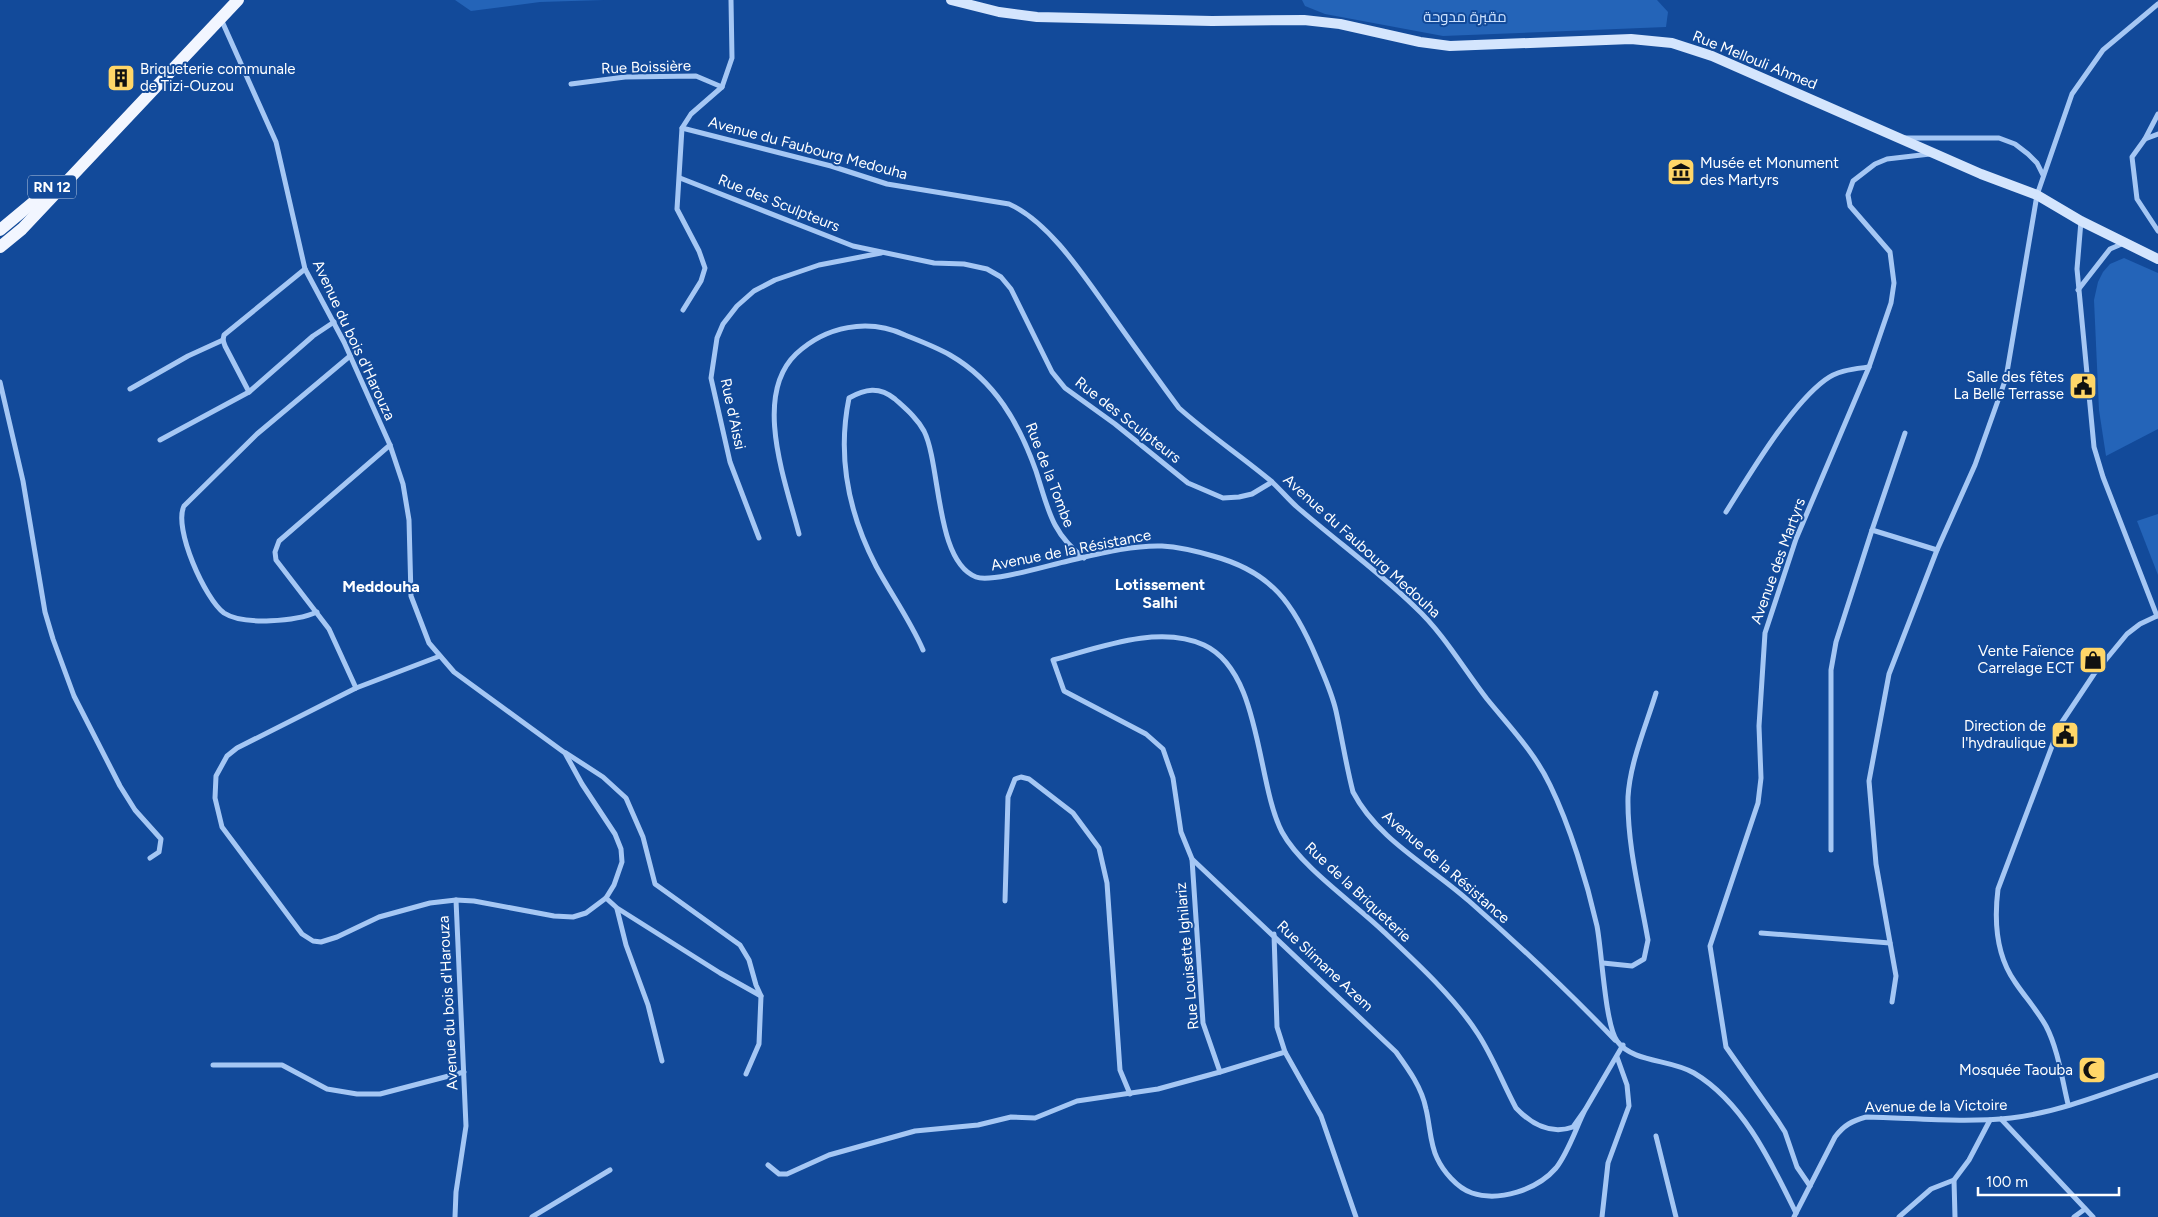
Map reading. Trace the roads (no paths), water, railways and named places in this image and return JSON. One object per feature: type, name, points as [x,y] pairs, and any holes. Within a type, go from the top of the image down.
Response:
[{"type":"main road","name":"RN 12","points":[[0,230],[104,143],[238,0]]},
{"type":"main road","points":[[0,246],[22,228],[104,143]]},
{"type":"street","points":[[683,310],[701,281],[705,268],[699,251],[677,209],[676,194],[680,178],[679,151],[682,128],[691,114],[722,87],[732,58],[732,0]]},
{"type":"street","name":"Rue Mellouli Ahmed","points":[[951,0],[999,12],[1037,17],[1212,21],[1304,20],[1340,24],[1420,42],[1450,46],[1631,39],[1672,43],[1712,56],[1898,138],[2036,195],[2081,221],[2158,259]]},
{"type":"street","points":[[1892,1002],[1896,976],[1876,864],[1869,781],[1889,674],[1937,550],[1975,465],[2006,378],[2036,195],[2072,94],[2103,50],[2158,4]]},
{"type":"street","name":"Avenue du bois d'Harouza","points":[[221,18],[276,142],[305,269],[350,356],[390,445],[403,484],[410,520],[411,596],[429,643],[454,672],[565,753],[582,784],[615,834],[622,849],[622,862],[606,898],[586,913],[573,917],[456,900],[466,1126],[456,1192],[455,1217]]},
{"type":"street","name":"Rue Boissière","points":[[570,84],[626,77],[696,76],[722,87]]},
{"type":"street","points":[[2158,114],[2145,139],[2132,157],[2137,199],[2158,231]]},
{"type":"street","name":"Avenue du Faubourg Medouha","points":[[682,128],[831,166],[887,184],[990,200],[1022,210],[1073,261],[1179,408],[1197,425],[1272,482],[1296,506],[1415,607],[1445,640],[1473,680],[1534,759],[1549,782],[1559,806],[1588,895],[1603,963],[1613,1034],[1621,1045]]},
{"type":"street","points":[[2145,139],[2158,134]]},
{"type":"street","points":[[1898,138],[1999,138],[2015,144],[2034,159],[2042,171],[2042,178]]},
{"type":"street","name":"Avenue des Martyrs","points":[[1810,1186],[1797,1167],[1785,1132],[1778,1120],[1726,1047],[1710,946],[1758,804],[1761,778],[1760,726],[1765,632],[1796,539],[1869,367],[1891,303],[1894,283],[1890,252],[1850,206],[1848,195],[1853,181],[1875,164],[1887,159],[1936,154]]},
{"type":"street","name":"Rue des Sculpteurs","points":[[680,178],[853,246],[934,263],[974,265],[987,269],[1001,277],[1011,289],[1052,372],[1065,388],[1084,404],[1116,424],[1188,483],[1223,498],[1252,494],[1272,482]]},
{"type":"street","points":[[2068,1104],[2047,1028],[2014,980],[1997,938],[1996,909],[1998,889],[2060,725],[2094,674],[2127,634],[2140,624],[2158,616],[2103,477],[2094,447],[2078,290],[2077,269],[2081,221]]},
{"type":"street","points":[[2078,290],[2110,249],[2126,242]]},
{"type":"street","name":"Rue d'Aissi","points":[[759,538],[730,462],[711,378],[717,338],[723,324],[737,306],[754,291],[775,280],[820,265],[884,253]]},
{"type":"street","points":[[130,389],[222,340],[224,335],[305,269]]},
{"type":"street","points":[[160,440],[249,392],[313,336],[334,322]]},
{"type":"street","name":"Rue de la Tombe","points":[[799,534],[781,465],[774,420],[775,397],[781,373],[804,346],[837,330],[864,324],[896,331],[950,355],[991,386],[1020,430],[1051,519],[1061,538],[1084,558]]},
{"type":"street","points":[[222,340],[249,392]]},
{"type":"street","points":[[317,612],[297,620],[249,620],[225,614],[216,605],[193,564],[181,516],[184,506],[257,434],[350,356]]},
{"type":"street","points":[[1726,512],[1752,470],[1808,397],[1825,379],[1838,373],[1869,367]]},
{"type":"street","points":[[0,382],[31,524],[45,612],[53,639],[74,696],[120,786],[135,810],[161,839],[160,852],[150,858]]},
{"type":"street","name":"Avenue de la Résistance","points":[[922,650],[896,596],[876,566],[854,517],[846,483],[846,413],[849,398],[871,389],[886,391],[911,413],[924,432],[932,456],[944,527],[961,564],[974,576],[989,579],[1147,546],[1176,547],[1232,561],[1271,583],[1294,611],[1326,681],[1336,710],[1353,792],[1359,804],[1404,851],[1445,881],[1516,944],[1621,1045]]},
{"type":"street","points":[[1830,850],[1831,670],[1836,642],[1905,433]]},
{"type":"street","points":[[356,688],[339,647],[317,612],[276,560],[275,552],[278,541],[390,445]]},
{"type":"street","points":[[1872,530],[1937,550]]},
{"type":"street","name":"Rue de la Briqueterie","points":[[1053,660],[1141,637],[1183,640],[1204,645],[1214,652],[1235,676],[1252,715],[1276,818],[1283,834],[1312,867],[1384,932],[1454,1003],[1479,1035],[1516,1108],[1525,1118],[1538,1126],[1555,1130],[1565,1130],[1573,1127],[1617,1056],[1621,1045]]},
{"type":"street","points":[[440,656],[356,688],[237,748],[227,756],[216,776],[215,798],[222,826],[302,934],[313,941],[321,942],[337,937],[379,917],[421,905],[456,900]]},
{"type":"street","name":"Rue Slimane Azem","points":[[1053,660],[1064,691],[1146,734],[1163,750],[1173,778],[1181,832],[1192,859],[1370,1026],[1406,1065],[1419,1088],[1426,1107],[1436,1157],[1445,1171],[1462,1188],[1472,1193],[1488,1195],[1513,1193],[1531,1187],[1546,1178],[1557,1167],[1585,1110]]},
{"type":"street","points":[[1603,963],[1632,966],[1644,959],[1646,951],[1648,940],[1633,855],[1628,796],[1633,768],[1656,693]]},
{"type":"street","points":[[565,753],[602,777],[626,798],[634,812],[643,837],[655,884],[740,945],[749,960],[761,996],[760,1044],[746,1074]]},
{"type":"street","points":[[1005,901],[1008,797],[1015,779],[1021,777],[1028,779],[1073,812],[1099,848],[1107,883],[1120,1070],[1130,1094]]},
{"type":"street","name":"Rue Louisette Ighilariz","points":[[1192,859],[1203,1023],[1207,1041],[1220,1072]]},
{"type":"street","points":[[606,898],[617,908],[720,973],[761,996]]},
{"type":"street","points":[[617,908],[626,946],[648,1005],[662,1060]]},
{"type":"street","points":[[1274,934],[1277,1027],[1285,1052],[1321,1116],[1356,1217]]},
{"type":"street","points":[[1761,934],[1890,943]]},
{"type":"street","points":[[1621,1045],[1626,1050],[1640,1056],[1674,1064],[1692,1072],[1725,1098],[1741,1117],[1768,1158],[1795,1215]]},
{"type":"street","points":[[768,1165],[779,1174],[787,1174],[829,1155],[858,1145],[915,1131],[978,1125],[1010,1117],[1035,1118],[1077,1101],[1158,1089],[1285,1052]]},
{"type":"street","points":[[1602,1217],[1608,1164],[1629,1106],[1627,1085],[1617,1056]]},
{"type":"street","points":[[212,1065],[282,1065],[327,1089],[357,1094],[380,1094],[464,1072]]},
{"type":"street","name":"Avenue de la Victoire","points":[[1795,1215],[1835,1137],[1842,1127],[1852,1121],[1866,1117],[2001,1119],[2040,1112],[2158,1075]]},
{"type":"street","points":[[2001,1119],[2093,1217]]},
{"type":"street","points":[[1899,1217],[1931,1189],[1954,1180],[1969,1160],[1990,1120]]},
{"type":"street","points":[[1656,1136],[1676,1217]]},
{"type":"street","points":[[532,1217],[610,1170]]},
{"type":"street","points":[[1954,1180],[1955,1217]]},
{"type":"street","points":[[2074,1217],[2085,1209]]},
{"type":"place","name":"Briqueterie communale de Tizi-Ouzou","points":[[121,78]]},
{"type":"place","name":"Musée et Monument des Martyrs","points":[[1681,172]]},
{"type":"place","name":"Salle des fêtes La Belle Terrasse","points":[[2083,386]]},
{"type":"place","name":"Vente Faïence Carrelage ECT","points":[[2093,660]]},
{"type":"place","name":"Direction de l'hydraulique","points":[[2065,735]]},
{"type":"place","name":"Mosquée Taouba","points":[[2092,1070]]},
{"type":"district","name":"Meddouha","points":[[381,586]]},
{"type":"district","name":"Lotissement Salhi","points":[[1160,593]]},
{"type":"park label","name":"مقبرة مدوحة","points":[[1465,17]]}]
